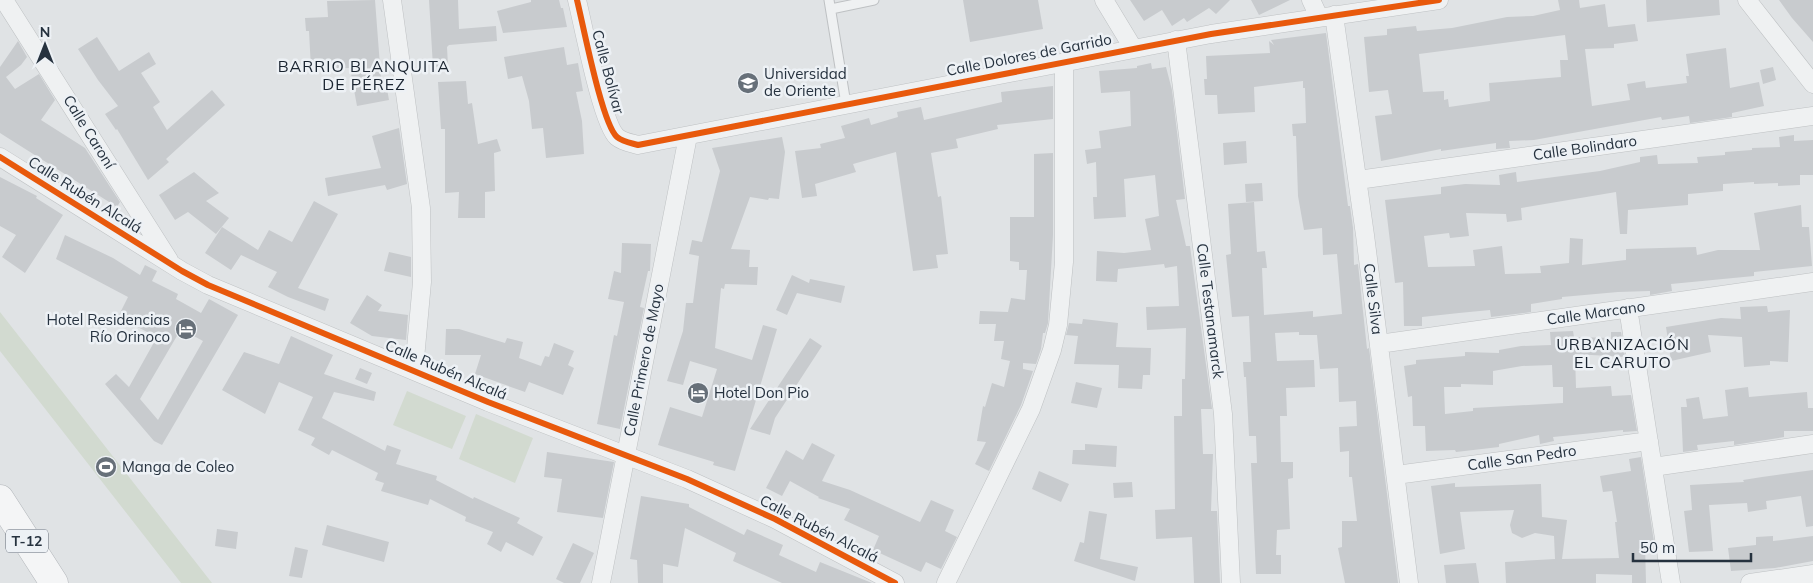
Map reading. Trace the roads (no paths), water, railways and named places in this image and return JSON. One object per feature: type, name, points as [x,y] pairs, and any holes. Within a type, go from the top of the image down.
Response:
[{"type":"highway","name":"T-12","points":[[0,499],[54,583]]},
{"type":"highway","name":"T-12","points":[[0,533],[32,583]]},
{"type":"street","name":"Calle Caroní","points":[[4,0],[172,264]]},
{"type":"street","points":[[392,0],[422,208],[422,282],[414,370]]},
{"type":"street","name":"Calle Bolívar","points":[[577,0],[606,114],[616,137],[626,143]]},
{"type":"street","points":[[1104,0],[1133,48]]},
{"type":"street","name":"Calle Silva","points":[[1310,0],[1327,16],[1358,180],[1409,583]]},
{"type":"street","name":"Calle Dolores de Garrido","points":[[626,143],[645,144],[688,136],[1176,40],[1439,0]]},
{"type":"street","points":[[1747,0],[1813,84]]},
{"type":"street","name":"Calle Testanamarck","points":[[1176,40],[1223,414],[1230,583]]},
{"type":"street","points":[[946,583],[1031,409],[1052,350],[1058,325],[1064,262],[1064,62]]},
{"type":"street","name":"Calle Bolindaro","points":[[1358,180],[1813,116]]},
{"type":"street","name":"Calle Primero de Mayo","points":[[601,583],[688,136]]},
{"type":"street","name":"Calle Rubén Alcalá","points":[[0,157],[172,264],[232,296],[626,456],[775,519],[895,583]]},
{"type":"street","name":"Calle Marcano","points":[[1379,344],[1813,282]]},
{"type":"street","points":[[1628,308],[1671,583]]},
{"type":"street","name":"Calle San Pedro","points":[[1396,475],[1649,441]]},
{"type":"street","points":[[1653,466],[1813,444]]},
{"type":"street","points":[[1750,583],[1813,574]]},
{"type":"lane","points":[[846,104],[830,4],[874,0]]},
{"type":"place","name":"Universidad de Oriente","points":[[748,83]]},
{"type":"place","name":"Hotel Residencias Río Orinoco","points":[[186,329]]},
{"type":"place","name":"Hotel Don Pio","points":[[698,393]]},
{"type":"place","name":"Manga de Coleo","points":[[106,467]]},
{"type":"district","name":"BARRIO BLANQUITA DE PÉREZ","points":[[364,75]]},
{"type":"district","name":"URBANIZACIÓN EL CARUTO","points":[[1623,353]]}]
